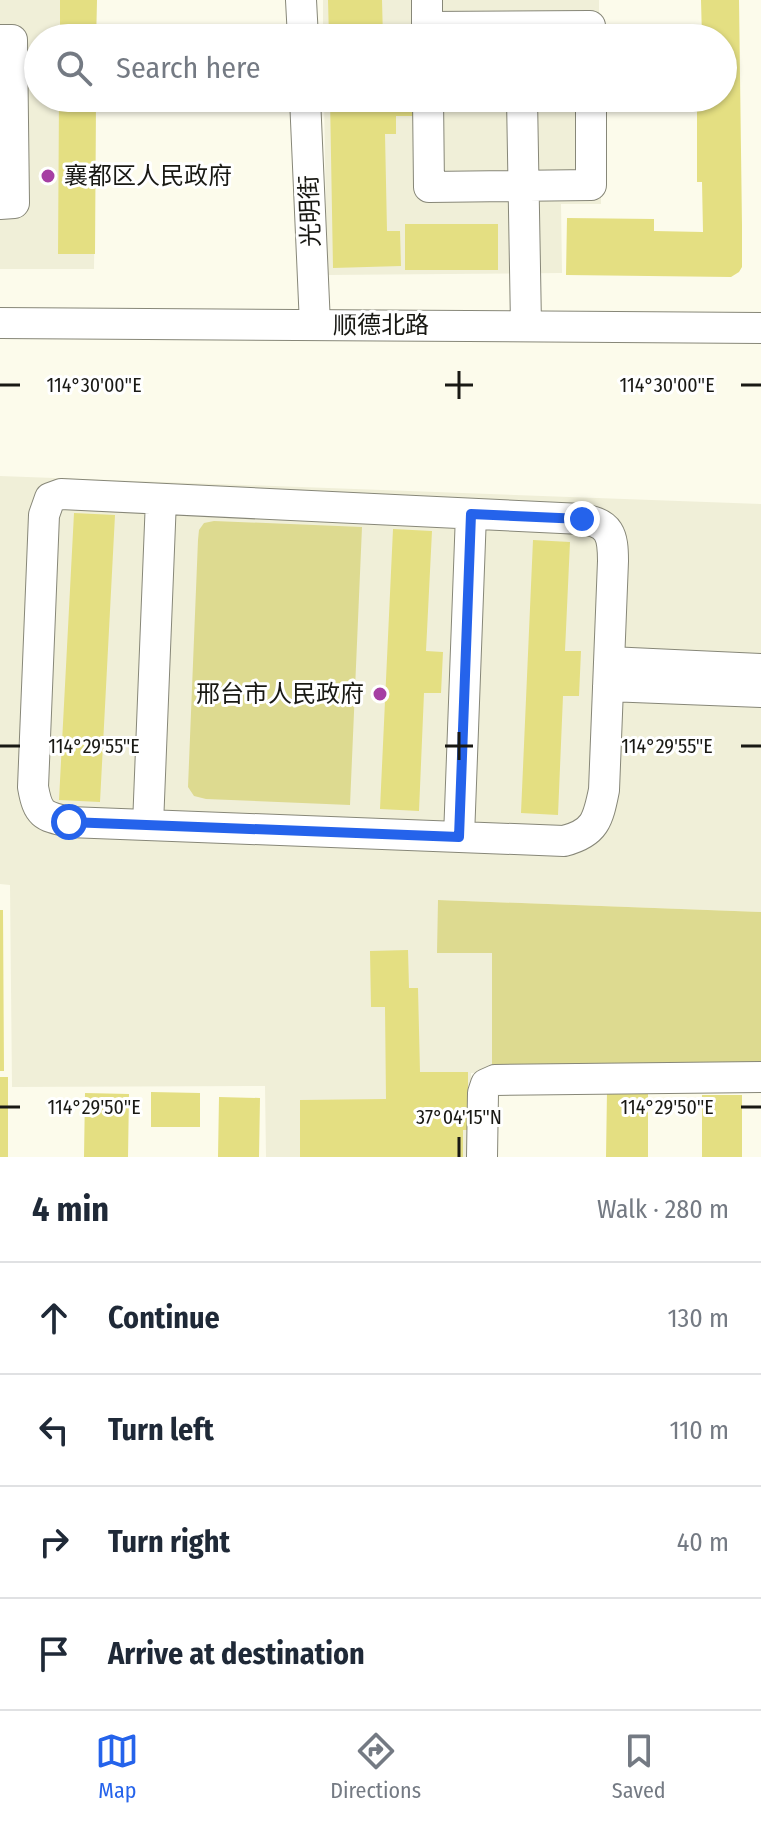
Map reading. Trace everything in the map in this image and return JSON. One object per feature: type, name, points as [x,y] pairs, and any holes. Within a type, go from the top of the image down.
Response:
[{"type":"street","points":[[301,0],[302,24]]},
{"type":"street","points":[[427,22],[590,21]]},
{"type":"street","points":[[0,40],[12,40],[14,203],[0,204]]},
{"type":"street","name":"光明街","points":[[306,112],[315,325]]},
{"type":"street","points":[[428,112],[429,187],[591,185],[591,112]]},
{"type":"street","points":[[522,112],[526,325]]},
{"type":"street","name":"顺德北路","points":[[0,323],[761,328]]},
{"type":"street","points":[[61,494],[471,514],[582,519],[602,524],[610,533],[613,542],[604,790],[597,819],[584,834],[564,841],[69,822],[52,818],[38,808],[33,787],[44,515],[50,498],[61,494]]},
{"type":"street","points":[[148,825],[161,499]]},
{"type":"street","points":[[459,837],[471,514]]},
{"type":"street","points":[[608,674],[761,669]]},
{"type":"street","points":[[608,674],[761,692]]},
{"type":"street","points":[[482,1157],[483,1093],[486,1084],[495,1080],[761,1077]]},
{"type":"shaded area","name":"襄都区人民政府","points":[[0,0],[97,0],[96,24],[24,24],[24,112],[96,112],[94,269],[0,269]]},
{"type":"shaded area","points":[[323,0],[599,0],[599,24],[323,24]]},
{"type":"shaded area","points":[[324,112],[600,112],[601,204],[561,204],[562,273],[327,275]]},
{"type":"shaded area","name":"邢台市人民政府","points":[[0,476],[761,504],[761,912],[438,900],[493,953],[492,1072],[471,1073],[471,1157],[266,1157],[265,1086],[12,1087],[10,885],[0,884]]},
{"type":"shaded area","points":[[204,523],[362,527],[350,805],[206,799],[194,796],[188,787],[198,540]]},
{"type":"shaded area","points":[[438,900],[761,912],[761,1070],[492,1072],[492,953],[437,953]]},
{"type":"building","points":[[60,0],[97,0],[96,24],[60,24]]},
{"type":"building","points":[[328,0],[382,0],[383,24],[329,24]]},
{"type":"building","points":[[701,0],[739,0],[742,267],[731,277],[566,275],[567,218],[654,219],[654,231],[703,232],[702,182],[697,182],[697,112],[737,112],[737,24],[702,24]]},
{"type":"building","points":[[59,112],[96,112],[95,254],[58,254]]},
{"type":"building","points":[[330,112],[417,112],[417,116],[396,116],[396,134],[385,134],[387,231],[400,231],[401,266],[333,268]]},
{"type":"building","points":[[405,224],[498,224],[498,270],[405,270]]},
{"type":"building","points":[[74,513],[115,515],[100,802],[59,800]]},
{"type":"building","points":[[393,529],[432,531],[426,651],[443,652],[441,693],[424,693],[419,811],[380,809]]},
{"type":"building","points":[[533,540],[570,542],[565,651],[581,651],[579,696],[563,696],[558,815],[521,813]]},
{"type":"building","points":[[0,910],[3,910],[4,1071],[0,1071]]},
{"type":"building","points":[[408,950],[409,988],[418,988],[420,1072],[468,1072],[468,1130],[463,1130],[463,1157],[300,1157],[300,1100],[386,1099],[385,1007],[371,1007],[370,951]]},
{"type":"building","points":[[0,1077],[8,1077],[8,1157],[0,1157]]},
{"type":"building","points":[[607,1091],[648,1092],[648,1157],[606,1157]]},
{"type":"building","points":[[151,1092],[200,1093],[200,1127],[151,1127]]},
{"type":"building","points":[[85,1093],[129,1094],[128,1157],[84,1157]]},
{"type":"building","points":[[702,1095],[742,1095],[742,1157],[702,1157]]},
{"type":"building","points":[[219,1097],[260,1098],[259,1157],[218,1157]]},
{"type":"place","name":"襄都区人民政府","points":[[48,176]]},
{"type":"place","name":"邢台市人民政府","points":[[380,694]]},
{"type":"route","points":[[69,822],[459,837],[471,514],[582,519]]}]
